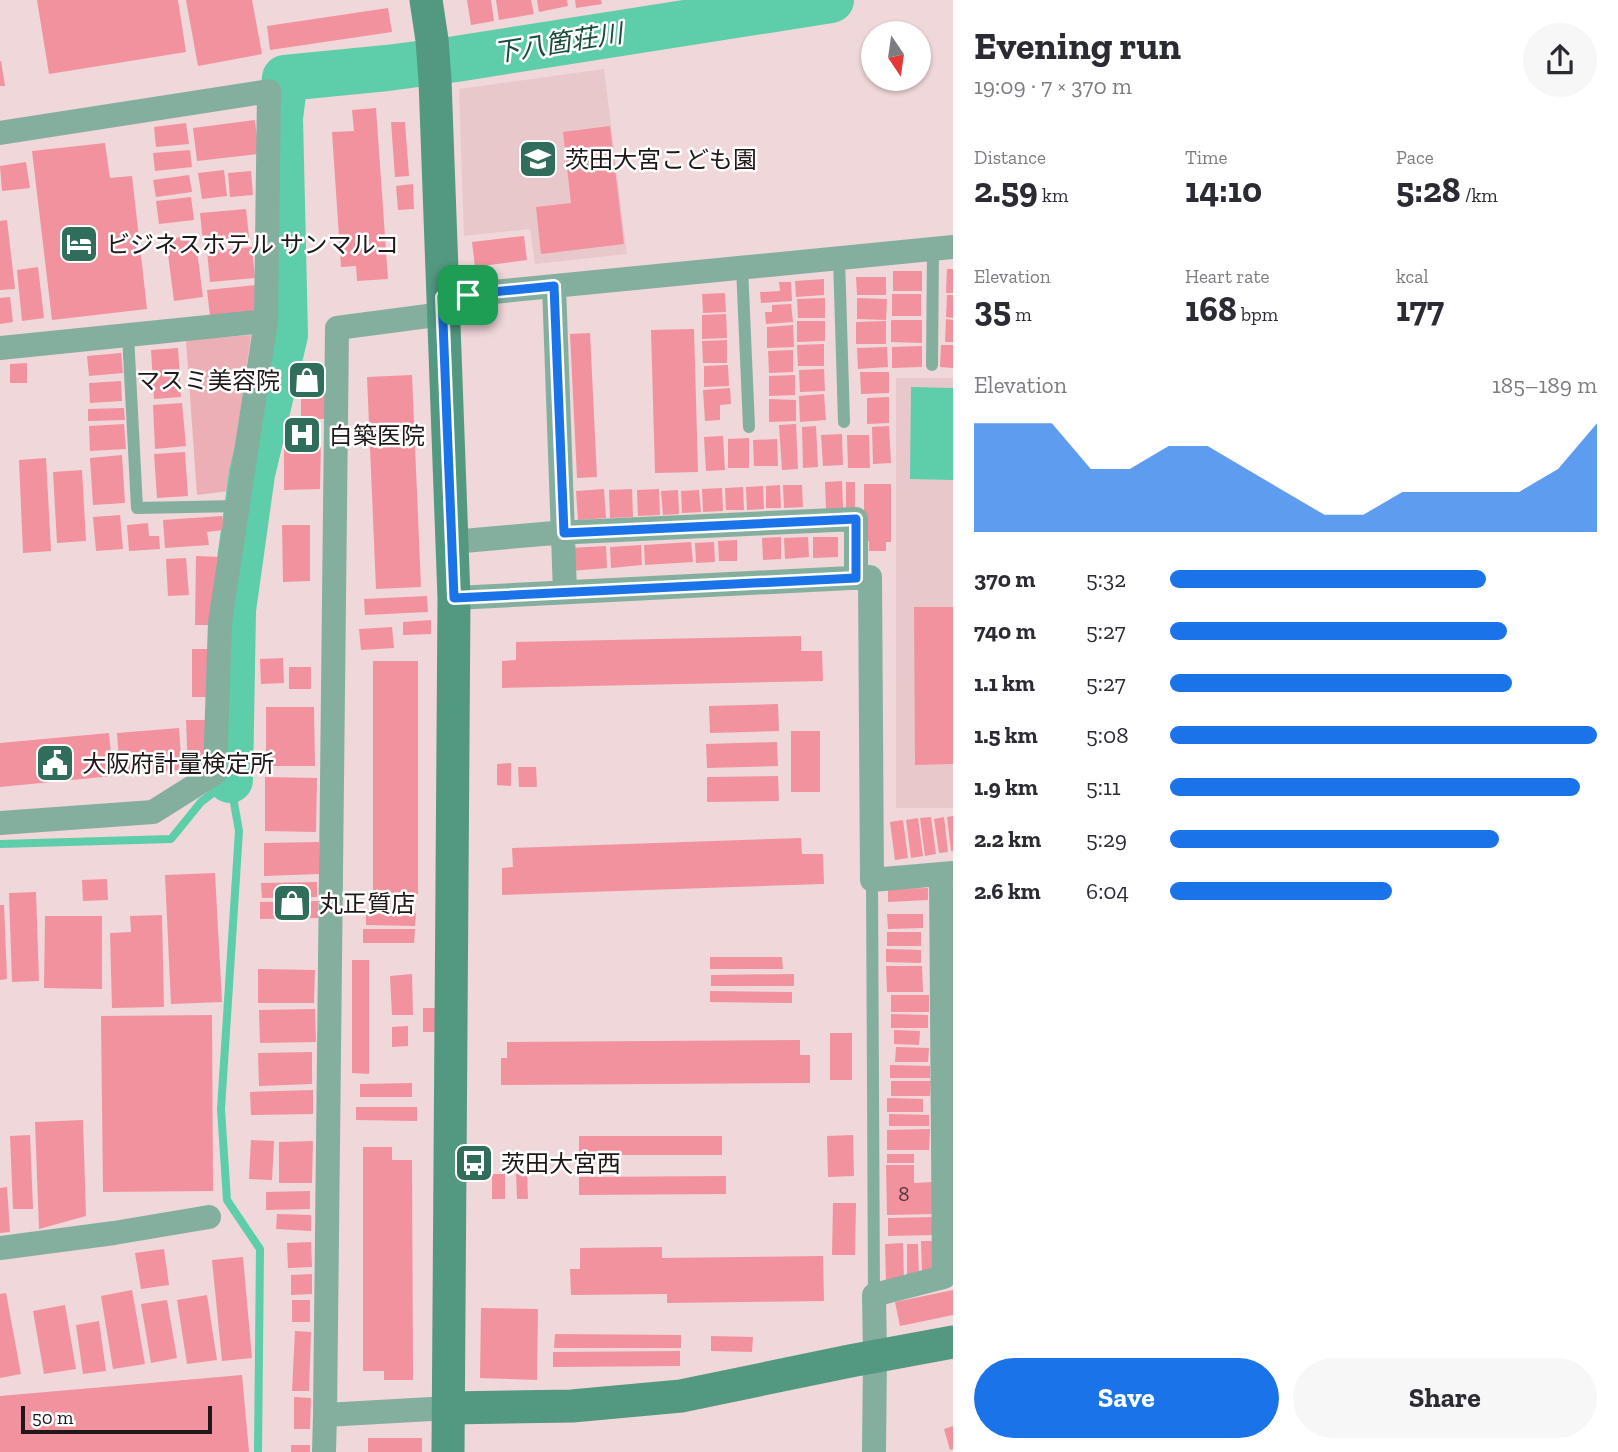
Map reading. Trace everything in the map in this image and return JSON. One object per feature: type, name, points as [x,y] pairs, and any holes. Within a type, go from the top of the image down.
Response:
[{"type":"street","points":[[426,0],[435,80],[454,598],[448,1452]]},
{"type":"street","points":[[0,133],[269,91],[266,321],[220,622],[215,773],[153,812],[0,823]]},
{"type":"street","points":[[324,1452],[337,328],[554,286],[943,248]]},
{"type":"street","points":[[554,286],[565,592]]},
{"type":"street","points":[[0,348],[266,321]]},
{"type":"street","points":[[452,542],[564,533],[856,519],[856,578]]},
{"type":"street","points":[[454,598],[870,577],[872,880],[947,874],[948,1084],[948,1224],[944,1277],[874,1295],[874,1452]]},
{"type":"street","points":[[0,1248],[209,1217]]},
{"type":"street","points":[[325,1415],[449,1408],[572,1406],[681,1396],[953,1342]]},
{"type":"lane","points":[[932,365],[943,248]]},
{"type":"lane","points":[[839,258],[844,422]]},
{"type":"lane","points":[[742,267],[749,427]]},
{"type":"lane","points":[[128,335],[137,508],[238,506]]},
{"type":"lane","points":[[872,880],[874,1295]]},
{"type":"shaded area","name":"茨田大宮こども園","points":[[604,69],[627,254],[535,264],[530,229],[464,236],[459,89]]},
{"type":"shaded area","points":[[251,335],[229,491],[197,495],[186,340]]},
{"type":"shaded area","points":[[896,378],[953,378],[953,808],[896,808]]},
{"type":"shaded area","points":[[911,387],[953,388],[953,480],[910,479]]},
{"type":"building","points":[[37,0],[178,0],[186,52],[49,74]]},
{"type":"building","points":[[186,0],[252,0],[262,54],[198,66]]},
{"type":"building","points":[[467,0],[491,0],[494,21],[471,25]]},
{"type":"building","points":[[496,0],[531,0],[534,14],[499,20]]},
{"type":"building","points":[[537,0],[567,0],[568,6],[539,12]]},
{"type":"building","points":[[575,0],[601,0],[602,4],[576,8]]},
{"type":"building","points":[[388,8],[392,32],[270,50],[267,26]]},
{"type":"building","points":[[1,61],[5,86],[0,86]]},
{"type":"building","points":[[376,108],[388,279],[357,281],[356,266],[341,267],[332,132],[354,131],[352,110]]},
{"type":"building","points":[[255,120],[259,154],[197,161],[193,128]]},
{"type":"building","points":[[391,122],[405,122],[409,176],[395,177]]},
{"type":"building","points":[[186,123],[189,144],[156,147],[154,127]]},
{"type":"building","points":[[610,126],[624,244],[541,254],[536,207],[571,203],[563,132]]},
{"type":"building","points":[[105,143],[110,178],[132,176],[147,309],[52,320],[32,151]]},
{"type":"building","points":[[190,150],[192,167],[155,171],[153,153]]},
{"type":"building","points":[[26,162],[30,188],[2,191],[0,166]]},
{"type":"building","points":[[224,170],[227,196],[202,199],[198,173]]},
{"type":"building","points":[[251,171],[253,195],[230,197],[228,173]]},
{"type":"building","points":[[189,175],[192,192],[156,197],[153,180]]},
{"type":"building","points":[[413,184],[414,209],[398,210],[396,186]]},
{"type":"building","points":[[191,197],[194,220],[159,224],[156,201]]},
{"type":"building","points":[[246,209],[249,237],[203,242],[200,213]]},
{"type":"building","points":[[7,220],[15,289],[0,290],[0,221]]},
{"type":"building","points":[[195,235],[203,297],[174,301],[166,239]]},
{"type":"building","points":[[524,236],[527,260],[475,267],[472,242]]},
{"type":"building","points":[[252,247],[255,278],[210,282],[207,251]]},
{"type":"building","points":[[38,267],[44,318],[22,321],[17,270]]},
{"type":"building","points":[[947,269],[953,269],[953,293],[946,293]]},
{"type":"building","points":[[893,271],[922,271],[922,291],[893,291]]},
{"type":"building","points":[[856,277],[886,277],[886,295],[857,295]]},
{"type":"building","points":[[824,279],[824,295],[796,297],[795,281]]},
{"type":"building","points":[[779,282],[791,282],[792,301],[761,303],[760,292],[780,291]]},
{"type":"building","points":[[256,285],[258,311],[210,316],[207,290]]},
{"type":"building","points":[[725,293],[726,312],[703,313],[702,294]]},
{"type":"building","points":[[892,294],[921,294],[921,316],[892,316]]},
{"type":"building","points":[[947,295],[953,295],[953,318],[946,317]]},
{"type":"building","points":[[10,297],[13,322],[0,324],[0,298]]},
{"type":"building","points":[[825,298],[825,318],[798,318],[797,299]]},
{"type":"building","points":[[857,298],[887,299],[886,320],[857,319]]},
{"type":"building","points":[[791,304],[793,322],[766,324],[765,312],[772,312],[772,305]]},
{"type":"building","points":[[726,314],[727,338],[702,339],[702,315]]},
{"type":"building","points":[[946,319],[953,320],[953,342],[945,342]]},
{"type":"building","points":[[892,320],[922,320],[922,343],[891,342]]},
{"type":"building","points":[[797,321],[825,321],[825,341],[797,342]]},
{"type":"building","points":[[886,321],[886,344],[856,344],[856,322]]},
{"type":"building","points":[[793,325],[794,347],[767,348],[767,327]]},
{"type":"building","points":[[694,329],[698,472],[655,473],[651,330]]},
{"type":"building","points":[[590,333],[597,477],[577,478],[570,334]]},
{"type":"building","points":[[727,340],[727,363],[703,363],[702,341]]},
{"type":"building","points":[[824,344],[824,366],[798,366],[797,345]]},
{"type":"building","points":[[941,345],[953,345],[953,368],[940,367]]},
{"type":"building","points":[[922,346],[922,367],[892,368],[892,347]]},
{"type":"building","points":[[887,347],[888,367],[858,369],[857,348]]},
{"type":"building","points":[[178,348],[181,397],[154,399],[151,350]]},
{"type":"building","points":[[793,350],[793,372],[769,373],[768,351]]},
{"type":"building","points":[[121,353],[123,373],[89,376],[87,356]]},
{"type":"building","points":[[27,363],[27,383],[10,383],[10,364]]},
{"type":"building","points":[[728,365],[729,386],[704,387],[704,366]]},
{"type":"building","points":[[824,369],[825,391],[800,392],[799,370]]},
{"type":"building","points":[[860,372],[889,372],[889,393],[861,394]]},
{"type":"building","points":[[412,375],[421,587],[376,589],[367,377]]},
{"type":"building","points":[[795,375],[795,395],[769,396],[769,376]]},
{"type":"building","points":[[121,381],[122,401],[90,403],[89,383]]},
{"type":"building","points":[[301,382],[325,382],[325,419],[301,419]]},
{"type":"building","points":[[730,388],[731,404],[720,405],[720,420],[705,421],[703,390]]},
{"type":"building","points":[[824,394],[826,420],[800,422],[799,396]]},
{"type":"building","points":[[889,397],[889,423],[867,424],[867,398]]},
{"type":"building","points":[[769,399],[796,400],[796,421],[769,422]]},
{"type":"building","points":[[182,403],[186,446],[155,449],[153,405]]},
{"type":"building","points":[[124,408],[125,420],[88,421],[88,409]]},
{"type":"building","points":[[124,424],[126,449],[90,451],[89,426]]},
{"type":"building","points":[[796,424],[798,469],[782,470],[779,425]]},
{"type":"building","points":[[816,426],[818,467],[803,468],[802,427]]},
{"type":"building","points":[[889,426],[891,463],[873,464],[872,427]]},
{"type":"building","points":[[842,434],[843,465],[823,466],[821,435]]},
{"type":"building","points":[[847,435],[869,435],[870,468],[848,468]]},
{"type":"building","points":[[723,436],[725,470],[706,471],[704,437]]},
{"type":"building","points":[[749,438],[749,468],[728,468],[728,439]]},
{"type":"building","points":[[777,439],[778,466],[754,466],[753,440]]},
{"type":"building","points":[[284,440],[321,440],[320,489],[284,490]]},
{"type":"building","points":[[185,452],[188,496],[157,498],[154,454]]},
{"type":"building","points":[[122,455],[125,503],[93,505],[90,458]]},
{"type":"building","points":[[46,458],[51,551],[23,553],[19,460]]},
{"type":"building","points":[[82,470],[86,541],[57,543],[53,472]]},
{"type":"building","points":[[842,481],[843,508],[826,509],[825,482]]},
{"type":"building","points":[[846,482],[855,482],[855,508],[846,508]]},
{"type":"building","points":[[864,484],[891,484],[891,542],[886,542],[886,551],[869,551],[869,541],[864,541]]},
{"type":"building","points":[[780,485],[781,508],[766,508],[766,486]]},
{"type":"building","points":[[783,485],[802,485],[803,507],[784,508]]},
{"type":"building","points":[[763,486],[764,509],[747,510],[746,487]]},
{"type":"building","points":[[743,487],[744,510],[726,510],[725,488]]},
{"type":"building","points":[[722,488],[723,511],[703,512],[702,489]]},
{"type":"building","points":[[604,489],[606,518],[578,520],[576,491]]},
{"type":"building","points":[[632,489],[633,517],[610,518],[609,490]]},
{"type":"building","points":[[659,489],[660,515],[638,516],[637,490]]},
{"type":"building","points":[[678,490],[679,514],[663,515],[661,491]]},
{"type":"building","points":[[699,490],[701,512],[682,513],[681,491]]},
{"type":"building","points":[[120,515],[123,549],[96,551],[93,517]]},
{"type":"building","points":[[222,516],[224,530],[207,532],[209,545],[165,548],[163,520]]},
{"type":"building","points":[[148,523],[149,536],[159,536],[160,549],[129,551],[127,525]]},
{"type":"building","points":[[282,525],[310,525],[310,581],[283,582]]},
{"type":"building","points":[[781,537],[781,559],[763,560],[762,538]]},
{"type":"building","points":[[808,537],[809,557],[785,559],[784,538]]},
{"type":"building","points":[[813,537],[838,537],[838,557],[813,558]]},
{"type":"building","points":[[737,540],[737,561],[719,561],[718,541]]},
{"type":"building","points":[[691,542],[693,562],[645,565],[644,545]]},
{"type":"building","points":[[714,542],[715,562],[696,563],[695,543]]},
{"type":"building","points":[[641,545],[642,565],[611,568],[610,547]]},
{"type":"building","points":[[606,546],[607,568],[571,571],[569,548]]},
{"type":"building","points":[[196,556],[220,557],[218,625],[195,625]]},
{"type":"building","points":[[186,558],[189,595],[168,596],[166,559]]},
{"type":"building","points":[[427,596],[428,612],[365,615],[364,599]]},
{"type":"building","points":[[914,607],[953,607],[953,764],[915,765]]},
{"type":"building","points":[[431,620],[431,634],[403,635],[403,622]]},
{"type":"building","points":[[392,627],[394,648],[361,650],[359,629]]},
{"type":"building","points":[[801,636],[801,651],[822,651],[823,681],[502,688],[502,661],[516,660],[516,642]]},
{"type":"building","points":[[192,649],[211,649],[210,697],[192,697]]},
{"type":"building","points":[[283,658],[284,683],[261,684],[260,659]]},
{"type":"building","points":[[373,661],[418,661],[418,894],[373,894]]},
{"type":"building","points":[[289,667],[311,667],[311,689],[289,689]]},
{"type":"building","points":[[778,704],[779,731],[710,733],[709,706]]},
{"type":"building","points":[[266,707],[314,707],[315,766],[266,766]]},
{"type":"building","points":[[186,720],[205,720],[207,771],[188,772]]},
{"type":"building","points":[[179,728],[182,770],[120,774],[117,733]]},
{"type":"building","points":[[791,731],[820,731],[820,792],[791,792]]},
{"type":"building","points":[[109,733],[113,776],[0,787],[0,743]]},
{"type":"building","points":[[777,742],[778,766],[707,768],[706,744]]},
{"type":"building","points":[[511,763],[511,786],[497,785],[497,764]]},
{"type":"building","points":[[518,767],[536,767],[537,787],[519,787]]},
{"type":"building","points":[[778,776],[779,801],[707,802],[707,777]]},
{"type":"building","points":[[265,777],[317,778],[316,832],[265,831]]},
{"type":"building","points":[[953,816],[953,851],[951,851],[947,817]]},
{"type":"building","points":[[931,817],[936,854],[925,856],[920,818]]},
{"type":"building","points":[[944,817],[948,852],[939,853],[934,819]]},
{"type":"building","points":[[918,818],[923,856],[911,858],[906,820]]},
{"type":"building","points":[[903,820],[908,858],[895,860],[890,822]]},
{"type":"building","points":[[801,838],[802,854],[823,854],[824,884],[502,895],[502,868],[513,867],[512,848]]},
{"type":"building","points":[[319,842],[320,874],[264,876],[264,843]]},
{"type":"building","points":[[215,873],[222,1002],[171,1004],[165,875]]},
{"type":"building","points":[[107,879],[108,900],[83,901],[82,880]]},
{"type":"building","points":[[317,882],[317,897],[262,898],[261,883]]},
{"type":"building","points":[[928,888],[928,900],[888,902],[888,889]]},
{"type":"building","points":[[36,892],[39,981],[12,982],[9,893]]},
{"type":"building","points":[[318,901],[318,918],[260,919],[260,902]]},
{"type":"building","points":[[0,905],[4,905],[7,979],[0,980]]},
{"type":"building","points":[[366,912],[416,913],[415,926],[366,925]]},
{"type":"building","points":[[887,914],[923,914],[923,928],[888,929]]},
{"type":"building","points":[[162,915],[164,1007],[112,1008],[110,933],[131,932],[130,916]]},
{"type":"building","points":[[45,916],[102,916],[102,989],[44,988]]},
{"type":"building","points":[[363,929],[415,929],[414,943],[363,943]]},
{"type":"building","points":[[887,932],[921,932],[921,946],[887,946]]},
{"type":"building","points":[[886,949],[921,950],[921,963],[886,962]]},
{"type":"building","points":[[710,957],[782,957],[783,969],[710,969]]},
{"type":"building","points":[[352,960],[369,960],[369,1074],[352,1073]]},
{"type":"building","points":[[886,966],[922,966],[923,992],[887,992]]},
{"type":"building","points":[[258,969],[315,970],[314,1003],[258,1003]]},
{"type":"building","points":[[412,974],[413,1015],[392,1015],[390,976]]},
{"type":"building","points":[[794,974],[794,986],[711,986],[711,975]]},
{"type":"building","points":[[710,991],[792,992],[792,1003],[710,1002]]},
{"type":"building","points":[[891,995],[929,995],[929,1012],[891,1012]]},
{"type":"building","points":[[423,1008],[436,1008],[437,1032],[423,1032]]},
{"type":"building","points":[[315,1009],[316,1042],[260,1043],[259,1010]]},
{"type":"building","points":[[891,1014],[928,1015],[928,1028],[891,1028]]},
{"type":"building","points":[[212,1015],[213,1191],[103,1192],[101,1016]]},
{"type":"building","points":[[408,1026],[408,1046],[392,1047],[392,1027]]},
{"type":"building","points":[[894,1030],[920,1031],[919,1045],[894,1044]]},
{"type":"building","points":[[830,1033],[852,1033],[852,1080],[830,1080]]},
{"type":"building","points":[[800,1040],[800,1055],[810,1055],[810,1083],[501,1085],[501,1058],[507,1058],[507,1042]]},
{"type":"building","points":[[896,1047],[929,1048],[928,1062],[895,1062]]},
{"type":"building","points":[[312,1052],[312,1084],[259,1086],[258,1053]]},
{"type":"building","points":[[890,1065],[930,1066],[930,1078],[890,1078]]},
{"type":"building","points":[[891,1081],[931,1081],[930,1096],[891,1096]]},
{"type":"building","points":[[412,1083],[412,1097],[360,1097],[360,1084]]},
{"type":"building","points":[[313,1090],[313,1114],[251,1115],[250,1092]]},
{"type":"building","points":[[887,1098],[923,1099],[923,1112],[887,1112]]},
{"type":"building","points":[[356,1107],[417,1107],[417,1121],[356,1120]]},
{"type":"building","points":[[889,1114],[929,1115],[929,1126],[889,1126]]},
{"type":"building","points":[[83,1120],[86,1216],[39,1229],[35,1122]]},
{"type":"building","points":[[930,1129],[929,1150],[887,1150],[887,1130]]},
{"type":"building","points":[[30,1135],[33,1209],[13,1209],[10,1136]]},
{"type":"building","points":[[853,1135],[854,1176],[828,1177],[827,1136]]},
{"type":"building","points":[[579,1136],[722,1136],[722,1155],[579,1155]]},
{"type":"building","points":[[251,1140],[274,1141],[272,1180],[249,1179]]},
{"type":"building","points":[[313,1141],[312,1183],[279,1183],[279,1142]]},
{"type":"building","points":[[363,1147],[392,1147],[392,1160],[412,1160],[413,1380],[384,1380],[384,1371],[363,1371]]},
{"type":"building","points":[[887,1154],[914,1154],[914,1163],[887,1163]]},
{"type":"building","points":[[886,1165],[914,1165],[914,1183],[933,1182],[934,1214],[887,1215]]},
{"type":"building","points":[[527,1173],[528,1199],[517,1199],[516,1174]]},
{"type":"building","points":[[492,1174],[505,1174],[505,1199],[492,1199]]},
{"type":"building","points":[[726,1176],[726,1194],[579,1195],[579,1177]]},
{"type":"building","points":[[7,1187],[10,1232],[0,1233],[0,1188]]},
{"type":"building","points":[[310,1191],[310,1209],[266,1210],[266,1192]]},
{"type":"building","points":[[833,1203],[856,1203],[855,1255],[832,1255]]},
{"type":"building","points":[[277,1214],[311,1215],[311,1231],[276,1229]]},
{"type":"building","points":[[935,1217],[935,1235],[888,1236],[888,1218]]},
{"type":"building","points":[[921,1241],[936,1241],[937,1272],[922,1272]]},
{"type":"building","points":[[311,1242],[312,1267],[288,1268],[287,1243]]},
{"type":"building","points":[[903,1243],[904,1282],[886,1282],[885,1244]]},
{"type":"building","points":[[907,1244],[918,1244],[919,1279],[907,1279]]},
{"type":"building","points":[[662,1247],[662,1258],[823,1256],[824,1301],[667,1303],[667,1294],[571,1295],[570,1269],[580,1269],[580,1248]]},
{"type":"building","points":[[164,1249],[169,1285],[141,1289],[135,1253]]},
{"type":"building","points":[[243,1257],[252,1358],[222,1361],[212,1260]]},
{"type":"building","points":[[312,1274],[312,1294],[291,1295],[291,1275]]},
{"type":"building","points":[[132,1290],[145,1364],[113,1369],[101,1296]]},
{"type":"building","points":[[953,1290],[953,1315],[900,1326],[895,1302]]},
{"type":"building","points":[[6,1293],[21,1374],[0,1378],[0,1294]]},
{"type":"building","points":[[207,1295],[217,1360],[187,1364],[177,1300]]},
{"type":"building","points":[[167,1300],[177,1358],[151,1363],[141,1304]]},
{"type":"building","points":[[292,1300],[310,1300],[310,1322],[292,1322]]},
{"type":"building","points":[[65,1305],[76,1369],[44,1374],[33,1311]]},
{"type":"building","points":[[481,1308],[538,1309],[537,1380],[480,1378]]},
{"type":"building","points":[[99,1321],[106,1371],[83,1374],[76,1325]]},
{"type":"building","points":[[295,1331],[311,1332],[309,1391],[292,1391]]},
{"type":"building","points":[[555,1334],[681,1335],[681,1348],[554,1348]]},
{"type":"building","points":[[711,1336],[753,1337],[752,1352],[711,1351]]},
{"type":"building","points":[[680,1351],[680,1366],[553,1367],[553,1352]]},
{"type":"building","points":[[242,1375],[249,1452],[0,1452],[0,1396]]},
{"type":"building","points":[[294,1397],[311,1398],[310,1429],[294,1429]]},
{"type":"building","points":[[953,1426],[953,1449],[950,1450],[944,1429]]},
{"type":"building","points":[[368,1438],[422,1438],[422,1452],[368,1452]]},
{"type":"building","points":[[291,1445],[310,1445],[310,1452],[291,1452]]},
{"type":"waterway","name":"下八箇荘川","points":[[230,780],[233,610],[252,474],[285,335],[280,118],[285,78],[456,59],[831,0]]},
{"type":"waterway","points":[[0,844],[171,839],[201,802],[230,780],[239,831],[221,1109],[227,1200],[260,1249],[258,1452]]},
{"type":"place","name":"茨田大宮こども園","points":[[538,159]]},
{"type":"place","name":"ビジネスホテル サンマルコ","points":[[79,244]]},
{"type":"place","name":"マスミ美容院","points":[[307,380]]},
{"type":"place","name":"白築医院","points":[[302,435]]},
{"type":"place","name":"大阪府計量検定所","points":[[55,763]]},
{"type":"place","name":"丸正質店","points":[[292,903]]},
{"type":"place","name":"茨田大宮西","points":[[474,1163]]},
{"type":"route","points":[[554,286],[564,533],[856,519],[856,578],[454,598],[442,297],[468,295],[554,286]]}]
